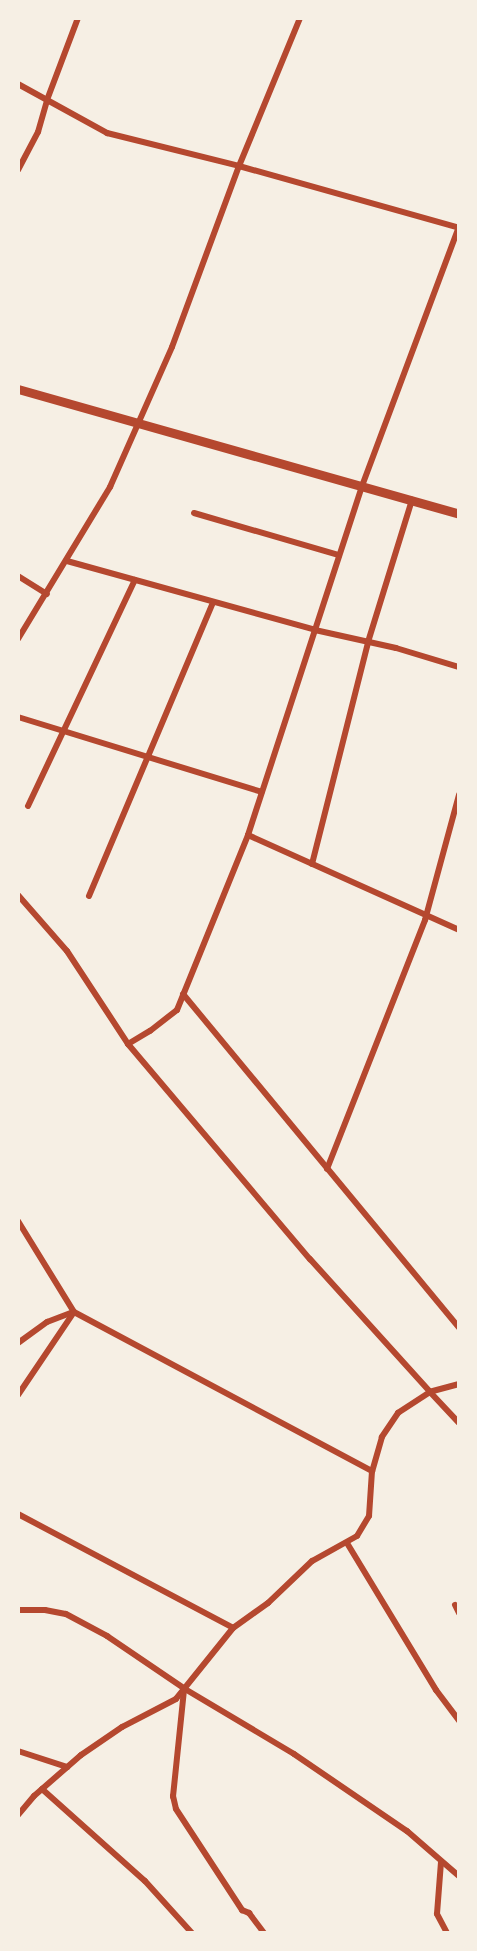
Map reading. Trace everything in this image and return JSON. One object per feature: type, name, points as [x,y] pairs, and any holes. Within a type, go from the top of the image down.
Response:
[{"type":"main road","points":[[18,389],[459,513]]},
{"type":"street","points":[[18,170],[38,132],[47,100],[78,18]]},
{"type":"street","points":[[18,639],[110,487],[139,424],[172,346],[239,166],[300,18]]},
{"type":"street","points":[[18,84],[107,133],[239,166],[459,228],[362,486],[248,835],[177,1010],[150,1031],[128,1044]]},
{"type":"street","points":[[312,864],[368,642],[412,500]]},
{"type":"street","points":[[194,513],[339,555]]},
{"type":"street","points":[[67,561],[315,630],[459,667]]},
{"type":"street","points":[[18,576],[47,594]]},
{"type":"street","points":[[28,806],[135,580]]},
{"type":"street","points":[[89,896],[213,602]]},
{"type":"street","points":[[18,717],[262,792]]},
{"type":"street","points":[[327,1169],[426,916],[459,795]]},
{"type":"street","points":[[248,835],[459,930]]},
{"type":"street","points":[[18,896],[67,951],[128,1044],[310,1259],[459,1423]]},
{"type":"street","points":[[183,994],[459,1328]]},
{"type":"street","points":[[18,1221],[74,1312],[372,1471]]},
{"type":"street","points":[[18,1343],[47,1322],[74,1312]]},
{"type":"street","points":[[18,1395],[74,1312]]},
{"type":"street","points":[[18,1333],[24,1338]]},
{"type":"street","points":[[18,1815],[67,1767],[122,1727],[176,1699],[233,1628],[268,1603],[312,1561],[357,1536],[369,1516],[372,1471],[389,1424],[409,1404],[430,1392],[459,1384]]},
{"type":"street","points":[[18,1514],[233,1628]]},
{"type":"street","points":[[347,1543],[436,1690],[459,1721]]},
{"type":"street","points":[[455,1605],[459,1613]]},
{"type":"street","points":[[18,1610],[45,1610],[66,1614],[85,1623],[184,1689],[294,1754],[407,1831],[459,1876]]},
{"type":"street","points":[[184,1689],[173,1796],[176,1809],[242,1910],[249,1913],[264,1933]]},
{"type":"street","points":[[18,1751],[67,1767]]},
{"type":"street","points":[[42,1789],[145,1881],[192,1933]]},
{"type":"street","points":[[441,1862],[437,1914],[447,1933]]}]
